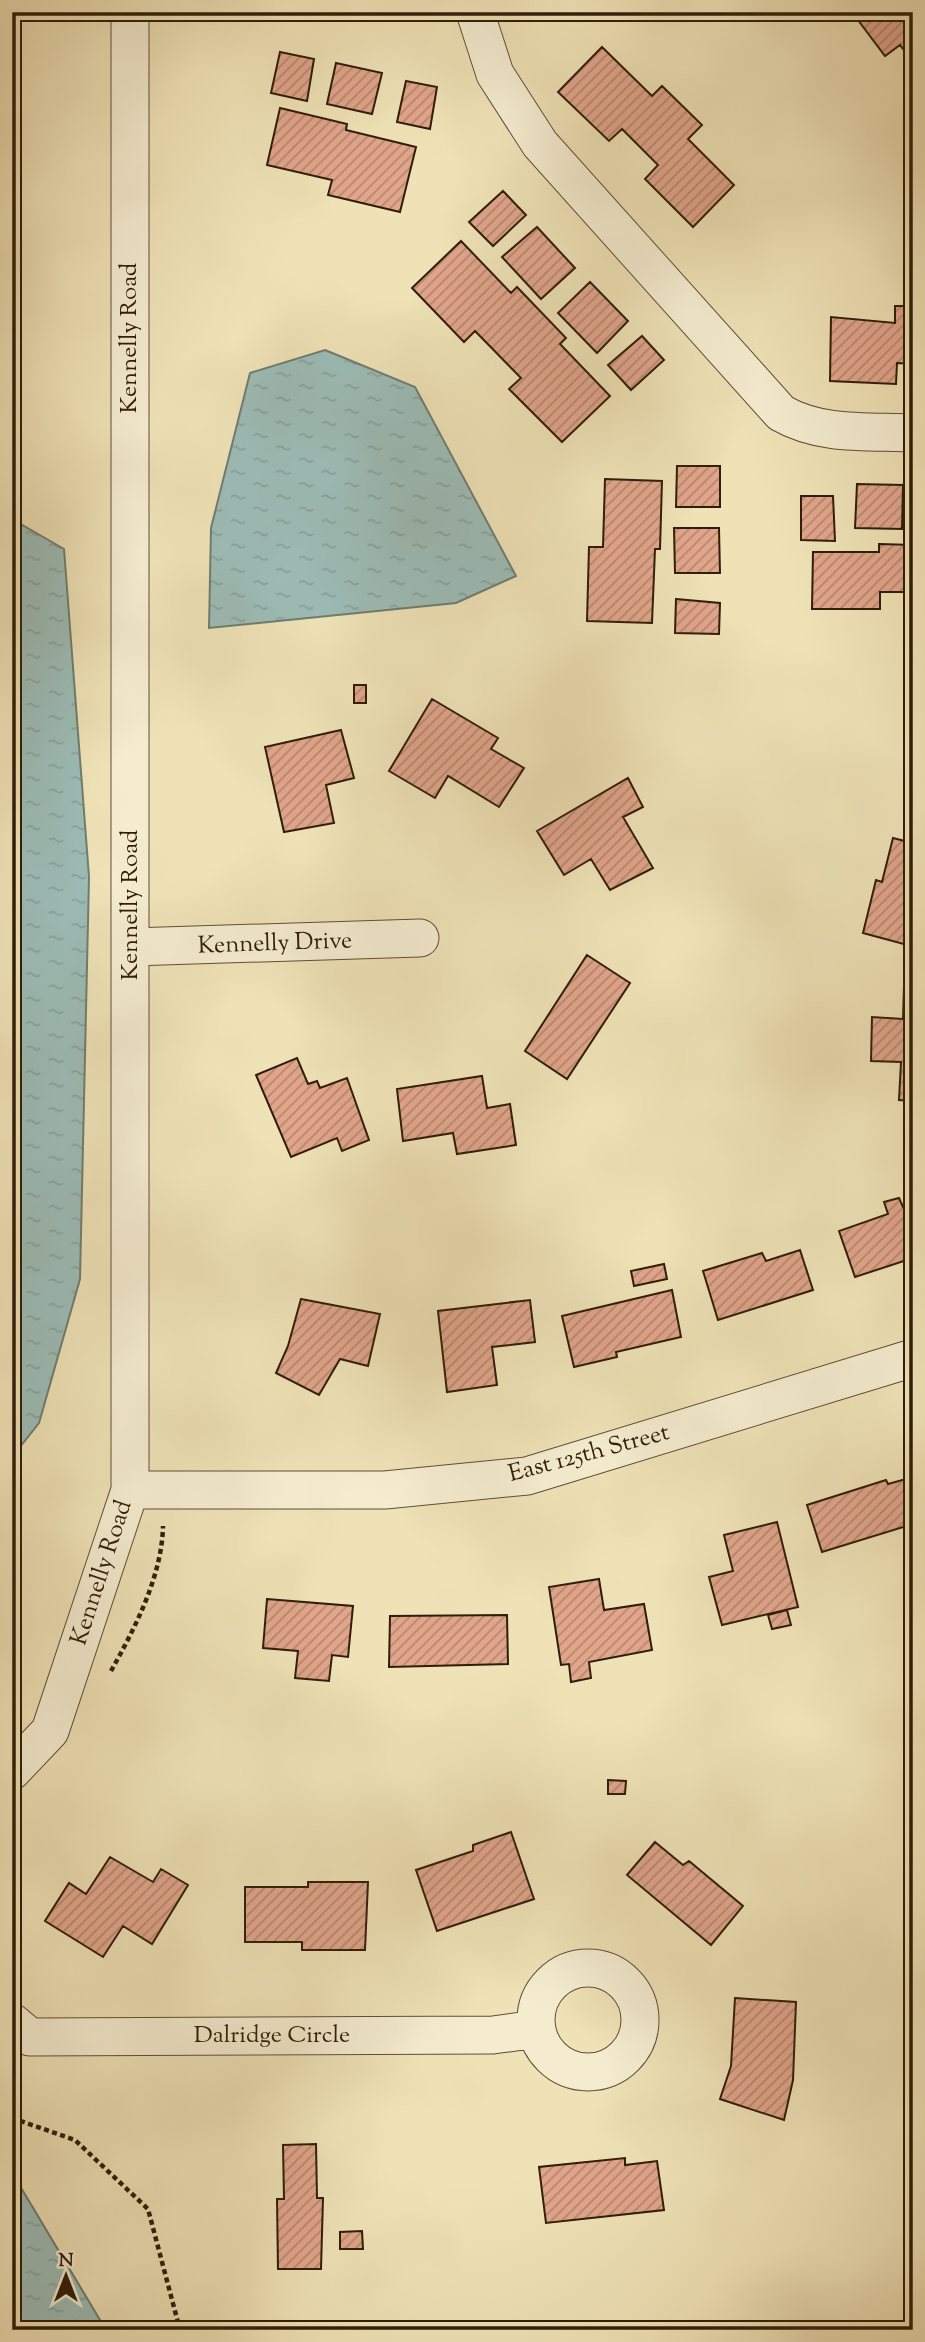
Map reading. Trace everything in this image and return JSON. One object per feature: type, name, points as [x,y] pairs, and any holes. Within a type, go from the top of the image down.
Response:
[{"type":"street","name":"Kennelly Road","points":[[12,1771],[50,1731],[130,1490],[130,12]]},
{"type":"street","points":[[475,12],[495,74],[540,144],[781,413],[800,424],[818,429],[913,433]]},
{"type":"street","name":"Kennelly Drive","points":[[131,947],[420,939]]},
{"type":"street","name":"East 125th Street","points":[[130,1490],[384,1490],[527,1476],[913,1359]]},
{"type":"street","name":"Dalridge Circle","points":[[12,2022],[30,2036],[494,2035],[537,2029]]},
{"type":"path","points":[[12,2119],[75,2140],[148,2209],[180,2330]]},
{"type":"water","points":[[325,350],[415,387],[516,576],[456,603],[209,628],[211,528],[250,373]]},
{"type":"water","points":[[12,519],[64,549],[89,877],[80,1279],[39,1423],[12,1457]]},
{"type":"water","points":[[12,2177],[17,2181],[106,2330],[12,2330]]},
{"type":"building","points":[[852,12],[913,12],[913,62],[900,45],[885,56]]},
{"type":"building","points":[[602,47],[652,96],[662,86],[702,125],[688,139],[734,185],[693,227],[645,179],[658,165],[622,129],[609,141],[558,92]]},
{"type":"building","points":[[280,52],[314,59],[307,101],[271,93]]},
{"type":"building","points":[[336,63],[382,73],[372,114],[327,104]]},
{"type":"building","points":[[406,81],[437,87],[430,129],[397,122]]},
{"type":"building","points":[[280,108],[347,124],[346,130],[416,147],[400,212],[328,195],[332,180],[267,165]]},
{"type":"building","points":[[503,191],[526,215],[493,246],[469,222]]},
{"type":"building","points":[[537,227],[575,268],[541,299],[502,257]]},
{"type":"building","points":[[461,241],[511,293],[517,287],[566,338],[560,344],[610,396],[562,442],[509,389],[521,378],[475,331],[464,342],[412,288]]},
{"type":"building","points":[[590,282],[628,321],[597,353],[558,313]]},
{"type":"building","points":[[895,306],[913,306],[913,364],[897,363],[896,384],[830,381],[831,317],[895,323]]},
{"type":"building","points":[[642,336],[664,360],[631,390],[608,365]]},
{"type":"building","points":[[677,466],[720,466],[720,507],[676,507]]},
{"type":"building","points":[[605,479],[662,481],[660,549],[655,549],[652,623],[587,621],[589,547],[603,547]]},
{"type":"building","points":[[857,484],[903,485],[902,529],[855,528]]},
{"type":"building","points":[[801,496],[833,496],[835,541],[801,540]]},
{"type":"building","points":[[674,528],[719,528],[720,573],[675,573]]},
{"type":"building","points":[[879,544],[913,545],[913,592],[880,592],[880,609],[812,609],[813,552],[879,552]]},
{"type":"building","points":[[676,599],[720,603],[719,634],[675,633]]},
{"type":"building","points":[[354,685],[366,685],[366,703],[354,703]]},
{"type":"building","points":[[432,699],[498,738],[491,749],[524,768],[499,807],[448,776],[435,798],[389,771]]},
{"type":"building","points":[[341,730],[354,778],[326,785],[334,823],[284,832],[265,747]]},
{"type":"building","points":[[628,778],[643,807],[623,817],[653,868],[610,890],[591,859],[564,875],[537,831]]},
{"type":"building","points":[[893,838],[913,843],[911,946],[863,933],[876,880],[882,882]]},
{"type":"building","points":[[587,955],[630,983],[567,1079],[525,1051]]},
{"type":"building","points":[[904,986],[913,986],[913,1101],[899,1100],[901,1062],[871,1061],[872,1017],[903,1019]]},
{"type":"building","points":[[297,1058],[308,1084],[317,1081],[320,1088],[347,1078],[369,1140],[342,1151],[337,1138],[291,1157],[256,1075]]},
{"type":"building","points":[[482,1076],[487,1108],[510,1104],[516,1145],[457,1154],[453,1133],[403,1141],[397,1089]]},
{"type":"building","points":[[899,1198],[903,1207],[913,1203],[913,1258],[855,1277],[839,1231],[888,1214],[884,1202]]},
{"type":"building","points":[[800,1250],[813,1290],[718,1320],[703,1271],[762,1253],[766,1261]]},
{"type":"building","points":[[664,1264],[667,1279],[634,1286],[631,1271]]},
{"type":"building","points":[[672,1290],[681,1337],[616,1352],[617,1357],[574,1367],[562,1316]]},
{"type":"building","points":[[301,1299],[380,1314],[368,1366],[340,1359],[319,1395],[276,1373],[288,1346]]},
{"type":"building","points":[[530,1300],[535,1342],[492,1347],[497,1385],[447,1392],[438,1311]]},
{"type":"building","points":[[913,1477],[913,1524],[822,1552],[807,1505],[886,1480],[888,1484]]},
{"type":"building","points":[[777,1522],[798,1607],[722,1625],[709,1577],[733,1571],[724,1535]]},
{"type":"building","points":[[599,1579],[604,1610],[644,1604],[652,1650],[589,1662],[591,1678],[571,1682],[569,1664],[561,1665],[549,1587]]},
{"type":"building","points":[[267,1599],[353,1606],[348,1657],[332,1655],[329,1681],[295,1678],[298,1651],[263,1648]]},
{"type":"building","points":[[787,1610],[791,1625],[772,1629],[768,1615]]},
{"type":"building","points":[[507,1615],[508,1664],[389,1667],[390,1616]]},
{"type":"building","points":[[608,1780],[626,1781],[625,1794],[608,1794]]},
{"type":"building","points":[[511,1832],[534,1899],[437,1931],[416,1870],[473,1851],[473,1845]]},
{"type":"building","points":[[655,1842],[683,1865],[689,1861],[743,1906],[711,1945],[627,1875]]},
{"type":"building","points":[[110,1857],[153,1882],[161,1869],[188,1885],[152,1944],[123,1926],[103,1957],[45,1921],[69,1883],[86,1894]]},
{"type":"building","points":[[308,1882],[368,1882],[365,1950],[302,1950],[302,1942],[245,1942],[245,1887],[308,1887]]},
{"type":"building","points":[[735,1998],[796,2002],[793,2080],[784,2120],[720,2099],[731,2066]]},
{"type":"building","points":[[316,2144],[317,2198],[323,2198],[321,2269],[278,2269],[277,2199],[284,2199],[283,2145]]},
{"type":"building","points":[[625,2158],[625,2165],[657,2161],[664,2210],[546,2223],[539,2167]]},
{"type":"building","points":[[362,2231],[363,2249],[340,2249],[340,2232]]}]
